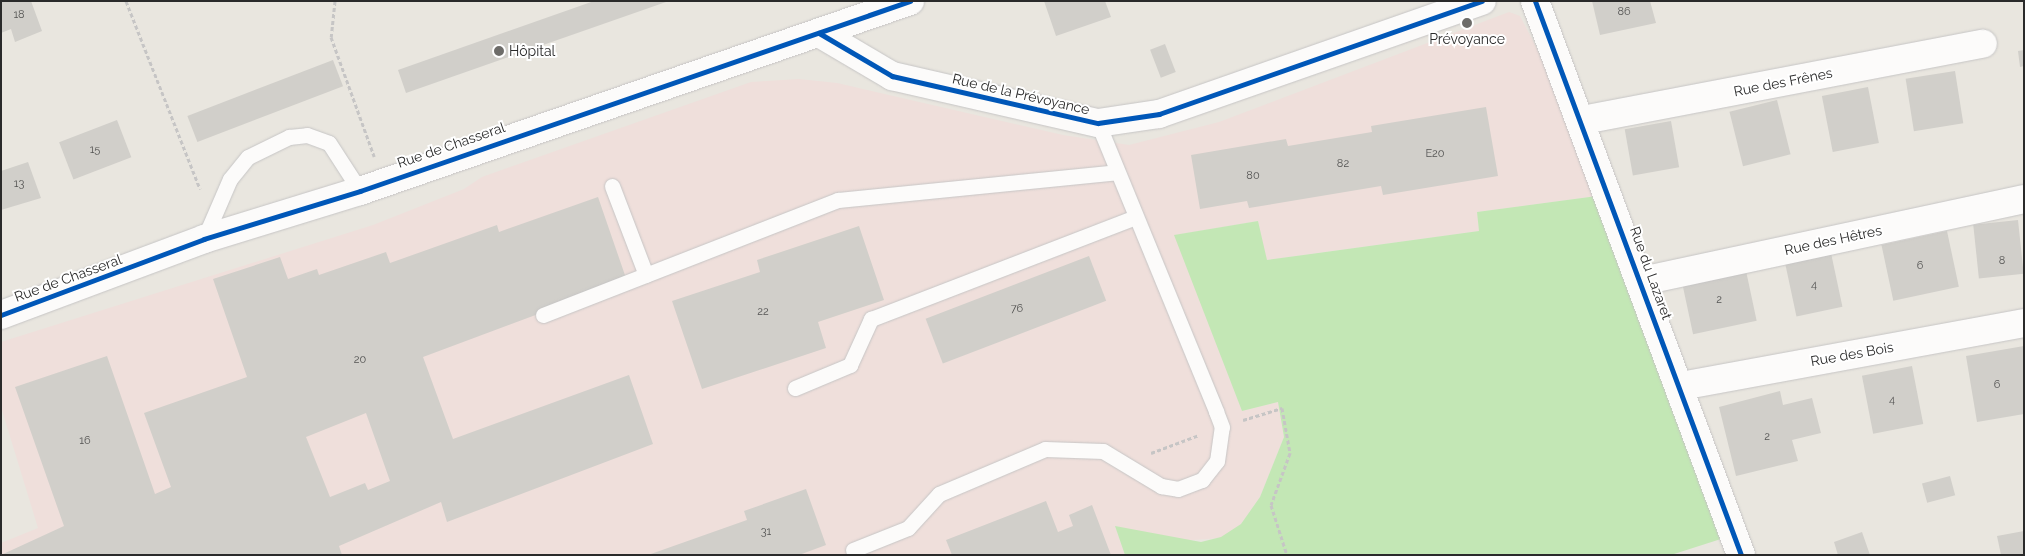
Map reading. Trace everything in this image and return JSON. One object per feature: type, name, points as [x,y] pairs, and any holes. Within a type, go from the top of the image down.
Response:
[{"type":"street","name":"Rue de Chasseral","points":[[1,315],[204,239],[360,191],[910,1]]},
{"type":"street","name":"Rue de la Prévoyance","points":[[819,33],[892,76],[1098,123],[1160,114],[1482,1]]},
{"type":"street","name":"Rue du Lazaret","points":[[1535,1],[1583,120],[1741,555]]},
{"type":"street","name":"Rue des Frênes","points":[[1583,120],[1983,44]]},
{"type":"street","name":"Rue des Hêtres","points":[[1642,281],[2024,199]]},
{"type":"street","name":"Rue des Bois","points":[[1681,386],[2024,323]]},
{"type":"lane","points":[[852,550],[908,528],[939,494],[1044,449],[1103,451],[1161,486],[1178,489],[1202,480],[1211,471],[1220,450],[1222,427],[1098,123]]},
{"type":"lane","points":[[204,239],[230,179],[248,157],[289,137],[307,134],[329,143],[360,191]]},
{"type":"lane","points":[[543,315],[838,200],[1117,172]]},
{"type":"lane","points":[[612,186],[646,275]]},
{"type":"lane","points":[[794,388],[850,365],[872,319],[1135,217]]},
{"type":"path","points":[[126,1],[203,196]]},
{"type":"path","points":[[335,1],[331,37],[376,162]]},
{"type":"shaded area","points":[[1509,12],[1520,16],[1559,91],[1597,196],[1477,212],[1479,231],[1266,260],[1258,221],[1175,235],[1242,411],[1278,402],[1284,437],[1260,497],[1241,524],[1221,538],[1178,541],[1115,526],[1125,555],[1,555],[1,543],[38,528],[1,407],[1,342],[373,225],[464,189],[482,177],[751,82],[799,79],[837,83],[1063,135],[1129,145],[1219,122]]},
{"type":"green space","points":[[1597,196],[1724,538],[1671,555],[1125,555],[1115,526],[1201,542],[1221,537],[1241,524],[1260,497],[1284,437],[1278,402],[1242,411],[1174,235],[1258,221],[1267,260],[1479,231],[1477,212]]},
{"type":"building","points":[[1,1],[31,1],[42,31],[15,42],[11,29],[1,33]]},
{"type":"building","points":[[594,1],[666,2],[406,93],[398,70]]},
{"type":"building","points":[[1044,1],[1105,1],[1111,17],[1056,36]]},
{"type":"building","points":[[1592,1],[1650,1],[1656,23],[1600,35]]},
{"type":"building","points":[[1165,44],[1176,72],[1161,78],[1150,50]]},
{"type":"building","points":[[2024,50],[2024,66],[2020,67],[2018,51]]},
{"type":"building","points":[[333,60],[343,86],[197,142],[187,116]]},
{"type":"building","points":[[1955,71],[1963,123],[1914,131],[1906,79]]},
{"type":"building","points":[[1868,87],[1879,143],[1833,152],[1822,96]]},
{"type":"building","points":[[1777,100],[1791,154],[1743,166],[1729,112]]},
{"type":"building","points":[[1486,107],[1498,176],[1383,195],[1381,186],[1249,208],[1247,201],[1200,209],[1191,155],[1286,139],[1288,146],[1372,132],[1371,126]]},
{"type":"building","points":[[117,120],[131,157],[73,180],[59,142]]},
{"type":"building","points":[[1671,121],[1679,167],[1633,175],[1625,129]]},
{"type":"building","points":[[28,162],[41,198],[1,210],[1,171]]},
{"type":"building","points":[[598,197],[627,281],[423,357],[453,439],[629,375],[653,444],[447,522],[441,502],[339,546],[342,555],[1,555],[64,526],[15,387],[107,356],[155,494],[171,487],[144,413],[247,377],[213,279],[280,257],[288,279],[317,269],[319,275],[386,252],[390,263],[497,225],[499,232]],"holes":[[[366,413],[390,481],[368,490],[365,483],[330,497],[306,437]]]},
{"type":"building","points":[[2018,220],[2024,274],[1979,278],[1973,225]]},
{"type":"building","points":[[859,226],[884,300],[818,322],[826,348],[702,389],[672,301],[760,272],[757,260]]},
{"type":"building","points":[[1947,231],[1959,287],[1893,301],[1881,245]]},
{"type":"building","points":[[1831,253],[1842,307],[1796,317],[1785,263]]},
{"type":"building","points":[[1089,256],[1106,301],[943,364],[926,319]]},
{"type":"building","points":[[1745,266],[1757,321],[1693,334],[1681,280]]},
{"type":"building","points":[[2024,346],[2024,414],[1977,422],[1966,356]]},
{"type":"building","points":[[1912,366],[1923,424],[1873,434],[1862,376]]},
{"type":"building","points":[[1780,391],[1783,405],[1812,398],[1821,433],[1792,440],[1798,461],[1736,476],[1719,407]]},
{"type":"building","points":[[1950,476],[1955,495],[1927,503],[1922,484]]},
{"type":"building","points":[[806,489],[826,545],[799,555],[648,555],[747,520],[744,511]]},
{"type":"building","points":[[1046,501],[1058,532],[1073,526],[1069,515],[1092,505],[1111,555],[952,555],[946,540]]},
{"type":"building","points":[[2024,531],[2024,555],[2001,555],[1997,536]]},
{"type":"building","points":[[1862,532],[1870,555],[1838,555],[1834,542]]},
{"type":"cycle path","points":[[1,315],[204,239],[360,191],[910,1]]},
{"type":"cycle path","points":[[819,33],[892,76],[1098,123],[1159,114],[1482,1]]},
{"type":"cycle path","points":[[1535,1],[1741,555]]},
{"type":"place","name":"Prévoyance","points":[[1467,23]]},
{"type":"place","name":"Hôpital","points":[[499,51]]}]
